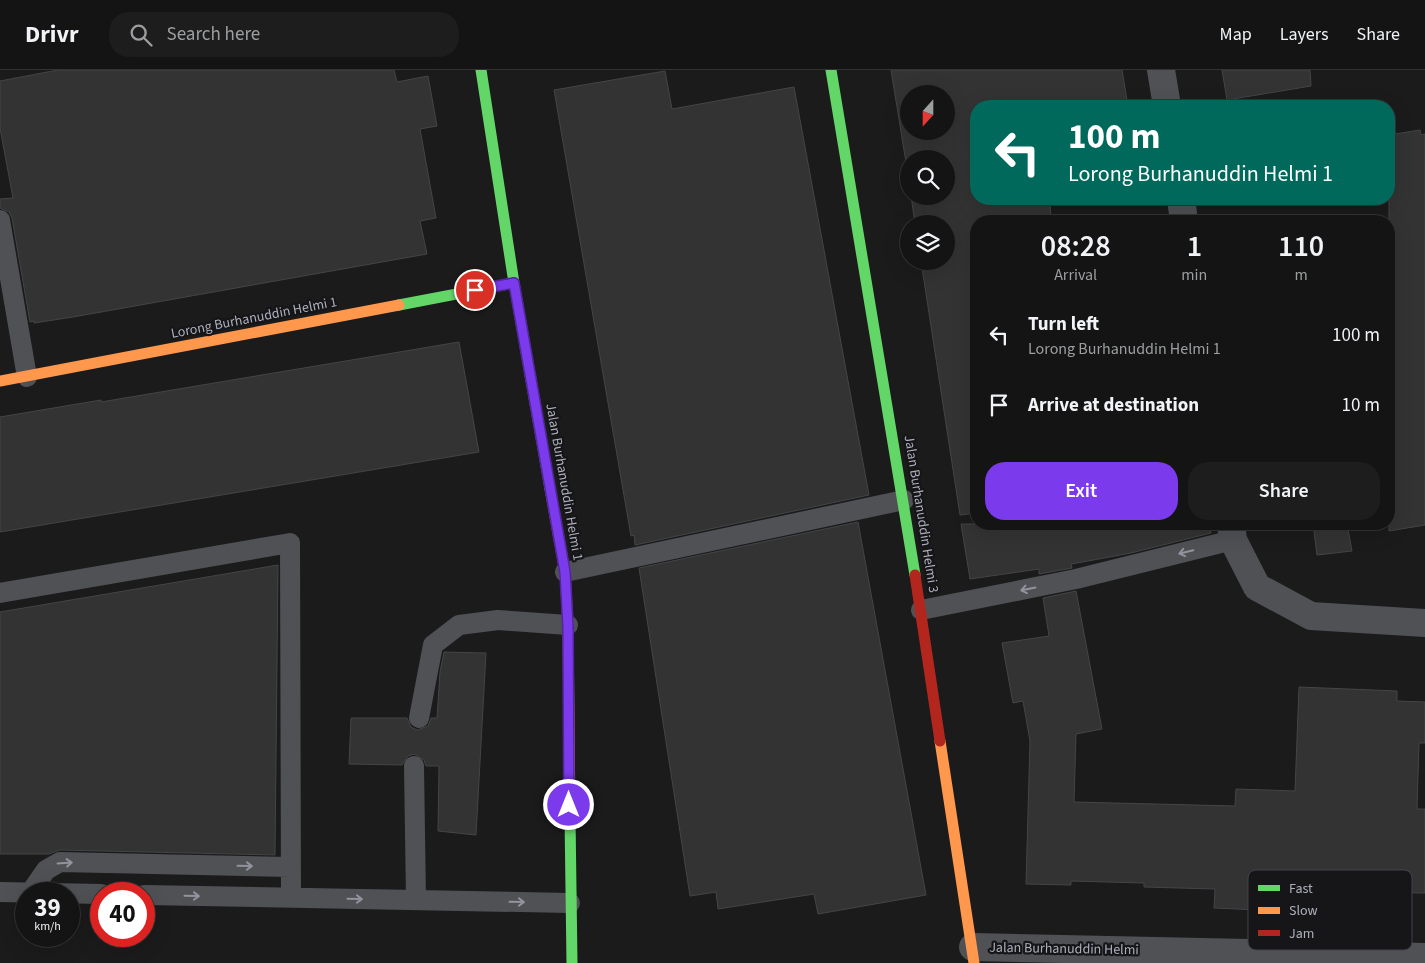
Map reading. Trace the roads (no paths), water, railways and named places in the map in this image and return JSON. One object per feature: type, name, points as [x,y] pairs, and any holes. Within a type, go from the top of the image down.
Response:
[{"type":"street","name":"Jalan Burhanuddin Helmi 1","points":[[481,70],[514,283],[565,572],[568,626],[572,963]]},
{"type":"street","name":"Jalan Burhanuddin Helmi 3","points":[[831,70],[904,500],[973,955]]},
{"type":"street","points":[[1161,70],[1166,100]]},
{"type":"street","name":"Lorong Burhanuddin Helmi 1","points":[[0,382],[514,283]]},
{"type":"street","points":[[1232,532],[1257,587],[1311,616],[1425,623]]},
{"type":"street","name":"Jalan Burhanuddin Helmi","points":[[973,955],[1425,956]]},
{"type":"lane","points":[[0,220],[27,377]]},
{"type":"lane","points":[[565,572],[904,500]]},
{"type":"lane","points":[[921,610],[1076,580],[1232,532]]},
{"type":"lane","points":[[0,593],[290,543],[291,897]]},
{"type":"lane","points":[[419,718],[433,645],[458,625],[498,620],[568,626]]},
{"type":"lane","points":[[414,766],[416,900]]},
{"type":"lane","points":[[38,882],[46,870],[60,862],[290,867]]},
{"type":"lane","points":[[0,892],[15,892]]},
{"type":"lane","points":[[155,895],[570,903]]}]
